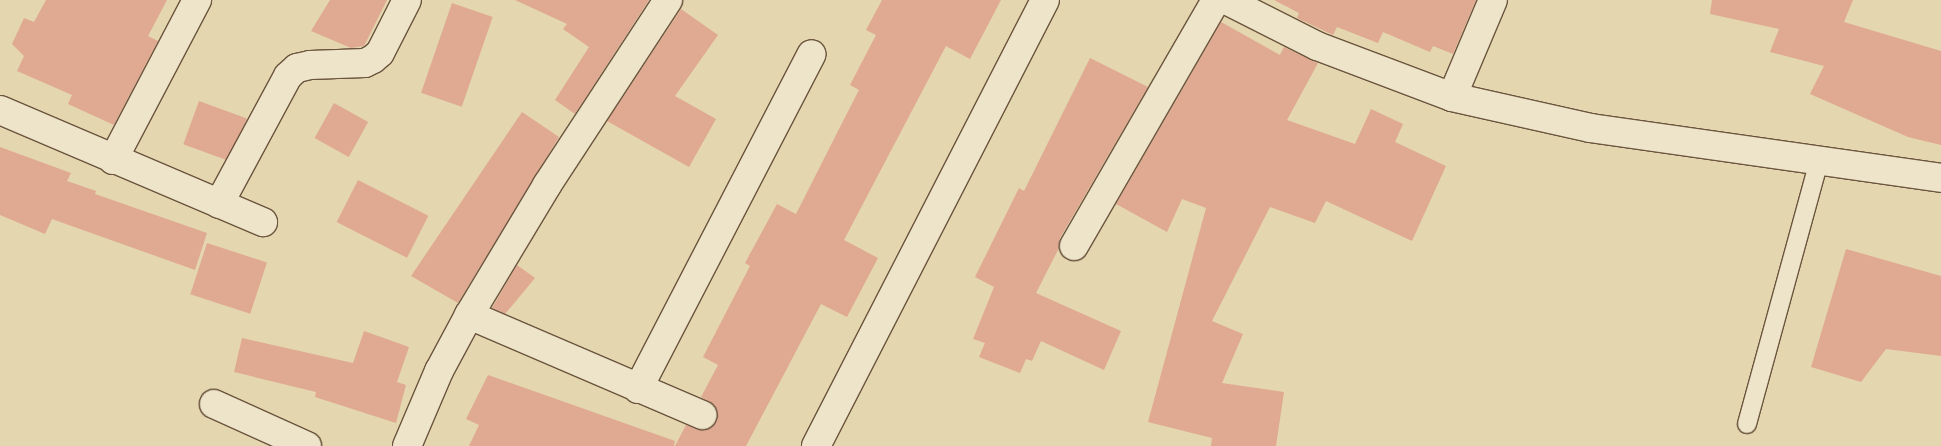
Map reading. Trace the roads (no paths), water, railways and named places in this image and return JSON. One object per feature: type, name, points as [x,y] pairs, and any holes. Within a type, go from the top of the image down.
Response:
[{"type":"street","points":[[113,160],[197,0]]},
{"type":"street","points":[[219,204],[288,76],[298,68],[310,64],[365,63],[373,59],[380,53],[408,0]]},
{"type":"street","points":[[407,446],[439,371],[470,315],[547,185],[668,0]]},
{"type":"street","points":[[816,446],[1045,0]]},
{"type":"street","points":[[1074,246],[1216,0]]},
{"type":"street","points":[[1226,0],[1317,46],[1452,97],[1591,128],[1941,178]]},
{"type":"street","points":[[1452,97],[1493,0]]},
{"type":"street","points":[[638,389],[812,54]]},
{"type":"street","points":[[0,110],[113,160],[263,222]]},
{"type":"street","points":[[470,315],[702,415]]},
{"type":"street","points":[[214,404],[308,446]]},
{"type":"lane","points":[[1747,424],[1819,160]]}]
